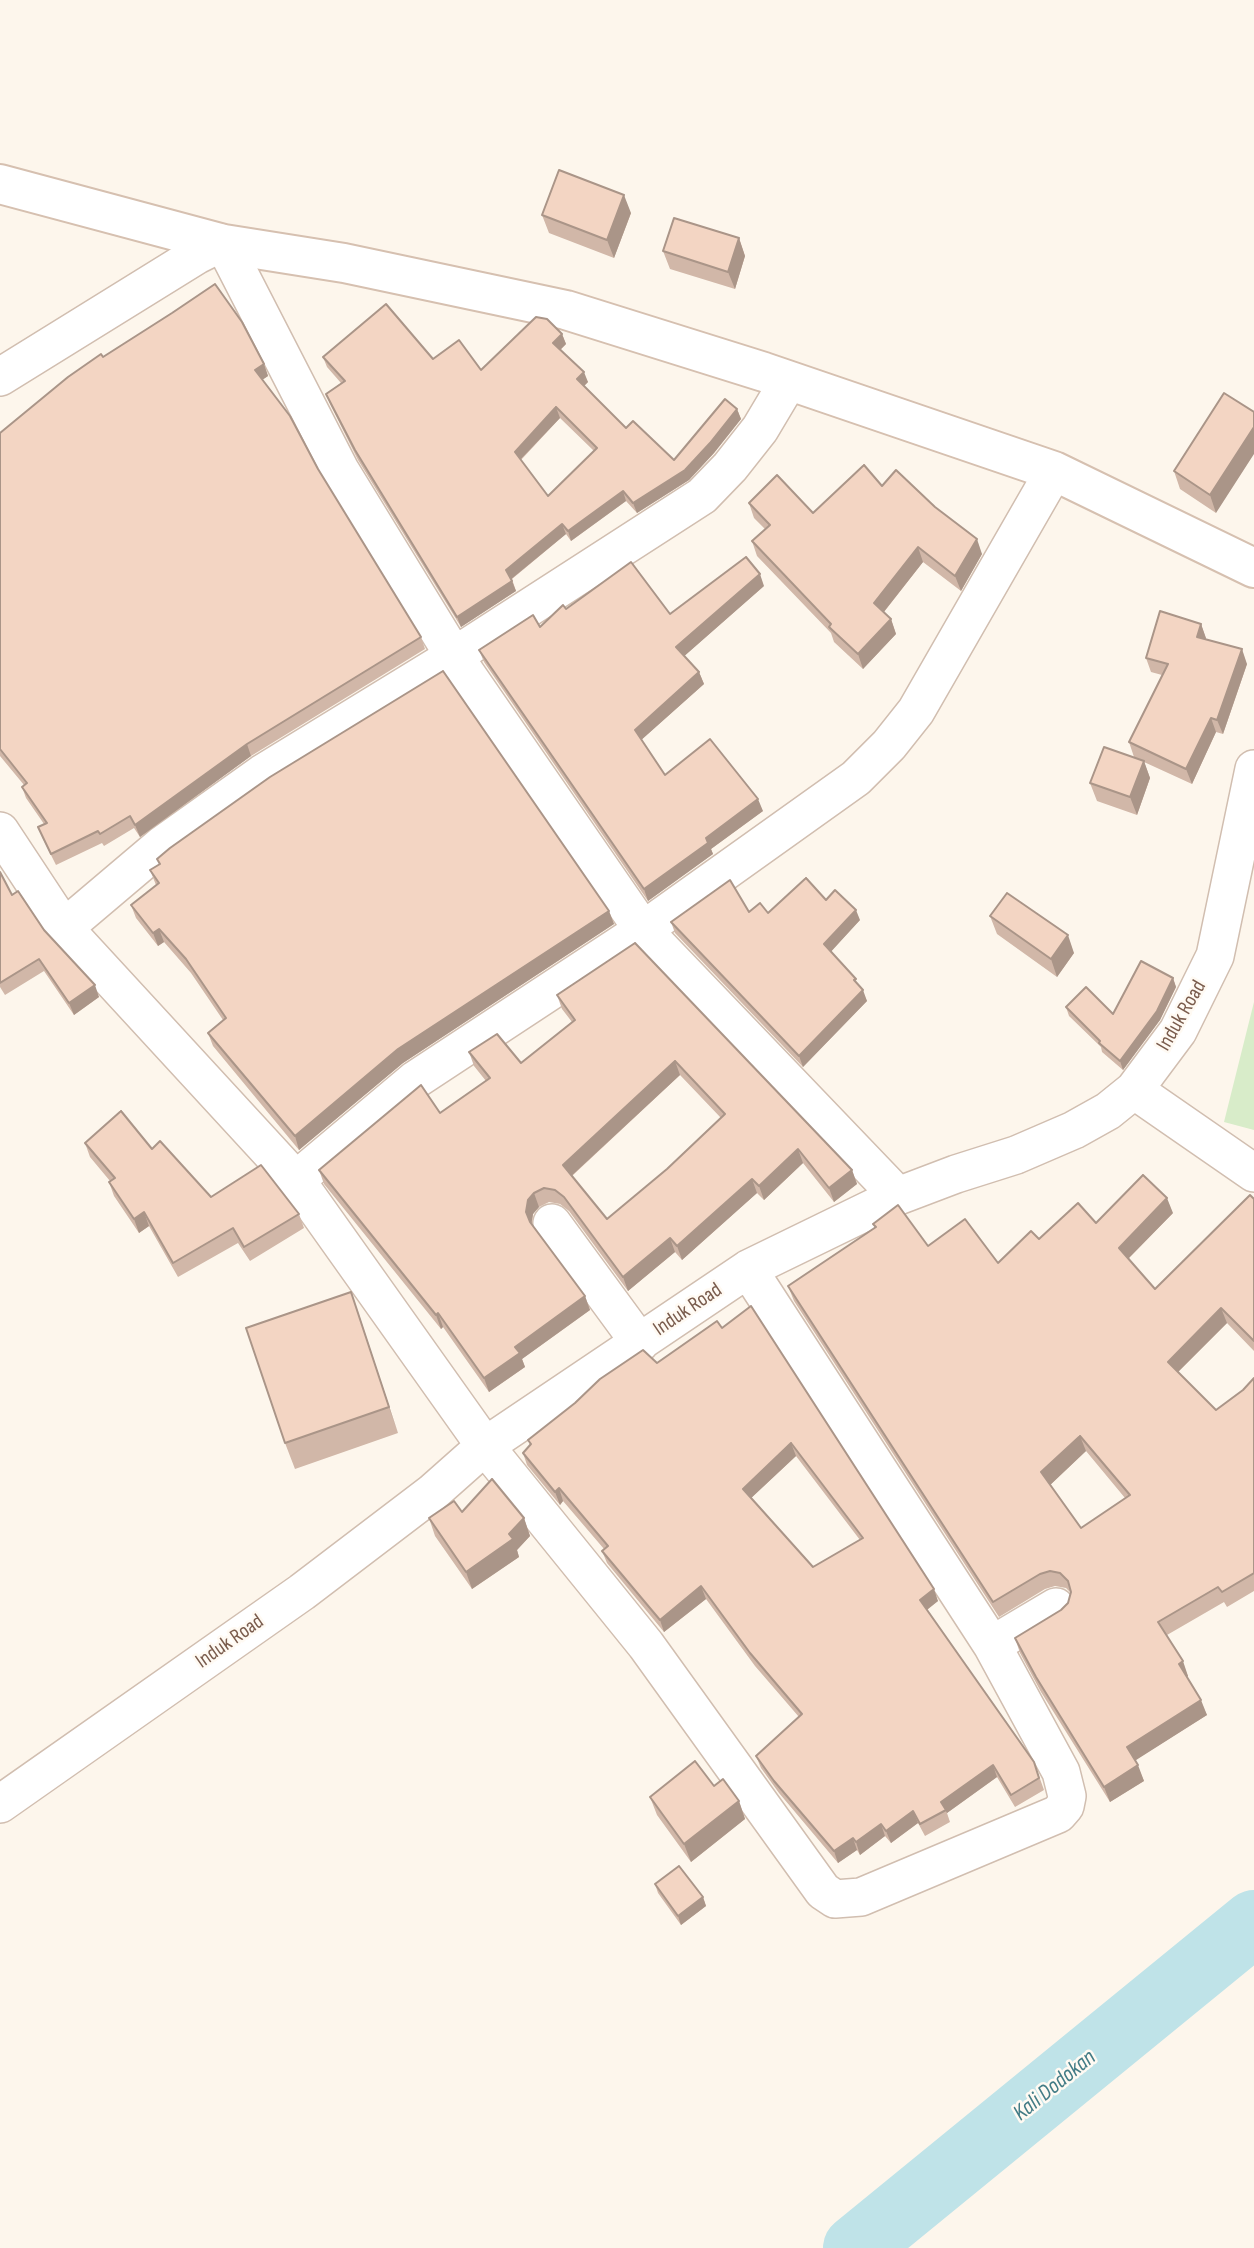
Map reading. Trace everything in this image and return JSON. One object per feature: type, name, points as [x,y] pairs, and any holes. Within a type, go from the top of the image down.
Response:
[{"type":"street","points":[[0,184],[222,244],[344,263],[566,310],[764,372],[1054,471],[1254,568]]},
{"type":"street","points":[[0,377],[197,255],[222,244]]},
{"type":"street","points":[[222,244],[332,457],[454,656],[643,930],[898,1196]]},
{"type":"street","points":[[64,928],[162,845],[263,773],[454,656],[702,496],[730,467],[760,429],[788,382]]},
{"type":"street","points":[[296,1180],[415,1080],[643,930],[856,778],[890,745],[916,711],[1054,471]]},
{"type":"street","name":"Induk Road","points":[[0,1804],[302,1592],[432,1493],[485,1446],[748,1269],[898,1196],[1016,1155],[1074,1130],[1108,1111],[1134,1090],[1178,1031],[1215,956],[1254,769]]},
{"type":"street","points":[[0,831],[64,928],[296,1180],[485,1446],[646,1645],[823,1891],[835,1899],[861,1897],[1062,1811],[1067,1796],[1061,1772],[992,1645],[748,1269]]},
{"type":"street","points":[[1134,1090],[1254,1173]]},
{"type":"street","points":[[552,1223],[640,1343]]},
{"type":"street","points":[[992,1645],[1056,1607]]},
{"type":"green space","points":[[1254,1002],[1254,1130],[1224,1122]]},
{"type":"building","points":[[559,170],[624,195],[607,240],[542,215]]},
{"type":"building","points":[[674,218],[739,238],[728,272],[663,251]]},
{"type":"building","points":[[215,284],[242,322],[264,364],[255,370],[290,416],[318,469],[421,637],[247,744],[135,825],[130,816],[100,834],[98,831],[51,854],[38,827],[47,823],[22,787],[27,783],[0,749],[0,433],[68,377],[101,354],[103,357]]},
{"type":"building","points":[[386,304],[433,359],[459,340],[481,370],[536,317],[547,319],[562,334],[553,343],[584,372],[577,379],[626,428],[633,421],[674,460],[725,399],[737,409],[685,470],[633,503],[623,491],[568,531],[562,524],[506,570],[512,581],[457,617],[355,450],[326,394],[345,381],[323,357]],"holes":[[[556,407],[597,448],[548,496],[515,452]]]},
{"type":"building","points":[[1224,393],[1254,412],[1254,427],[1210,495],[1174,471]]},
{"type":"building","points":[[864,465],[882,486],[896,470],[935,507],[977,539],[955,576],[918,547],[874,603],[891,619],[858,654],[829,627],[831,624],[752,541],[770,525],[749,503],[777,475],[813,513]]},
{"type":"building","points":[[746,557],[760,574],[676,647],[699,672],[635,730],[665,775],[710,739],[758,799],[706,838],[708,843],[644,889],[479,650],[533,615],[540,627],[563,605],[566,609],[631,562],[670,614]]},
{"type":"building","points":[[1160,611],[1201,624],[1197,637],[1242,649],[1217,720],[1211,718],[1186,769],[1129,742],[1168,664],[1146,658]]},
{"type":"building","points":[[443,671],[609,911],[398,1049],[295,1136],[208,1033],[226,1018],[186,959],[159,929],[153,933],[131,905],[159,883],[150,870],[160,864],[157,859],[170,848],[270,777]]},
{"type":"building","points":[[1104,747],[1144,761],[1130,797],[1090,783]]},
{"type":"building","points":[[0,872],[12,895],[18,891],[44,930],[95,985],[69,1003],[39,959],[0,983]]},
{"type":"building","points":[[806,878],[826,900],[835,890],[856,910],[824,944],[863,990],[799,1056],[671,922],[730,880],[749,912],[760,903],[768,913]]},
{"type":"building","points":[[1007,893],[1068,935],[1051,959],[990,916]]},
{"type":"building","points":[[635,943],[852,1170],[829,1188],[798,1149],[759,1186],[752,1179],[677,1246],[670,1238],[623,1277],[564,1197],[555,1190],[544,1188],[534,1193],[528,1200],[526,1212],[530,1222],[585,1296],[515,1347],[520,1353],[484,1378],[438,1313],[436,1315],[319,1170],[421,1085],[440,1113],[490,1078],[469,1052],[497,1034],[521,1063],[575,1020],[557,995]],"holes":[[[675,1061],[725,1114],[667,1169],[607,1219],[563,1165]]]},
{"type":"building","points":[[1141,961],[1173,978],[1157,1011],[1120,1061],[1099,1043],[1066,1007],[1086,987],[1113,1014]]},
{"type":"building","points":[[121,1111],[152,1149],[160,1141],[211,1197],[261,1165],[299,1214],[244,1247],[233,1228],[173,1263],[144,1212],[134,1219],[109,1182],[115,1178],[85,1143]]},
{"type":"building","points":[[1143,1175],[1167,1198],[1119,1248],[1155,1289],[1250,1195],[1254,1199],[1254,1341],[1221,1308],[1168,1362],[1216,1410],[1254,1378],[1254,1573],[1222,1592],[1218,1587],[1158,1622],[1183,1661],[1179,1664],[1201,1700],[1127,1747],[1138,1765],[1104,1787],[1015,1638],[1068,1603],[1071,1592],[1068,1581],[1060,1573],[1050,1571],[1040,1574],[993,1602],[788,1286],[876,1227],[873,1224],[898,1205],[928,1246],[965,1219],[998,1263],[1031,1231],[1039,1239],[1078,1203],[1096,1223]],"holes":[[[1080,1436],[1130,1495],[1081,1528],[1041,1472]]]},
{"type":"building","points":[[351,1292],[389,1407],[285,1443],[246,1328]]},
{"type":"building","points":[[751,1306],[934,1589],[920,1600],[1034,1762],[1039,1778],[1011,1795],[993,1765],[941,1802],[946,1810],[920,1824],[913,1811],[886,1831],[881,1824],[856,1842],[853,1838],[834,1851],[756,1756],[802,1714],[750,1653],[701,1586],[660,1620],[602,1551],[608,1546],[559,1488],[555,1492],[523,1453],[531,1444],[528,1440],[575,1403],[600,1379],[643,1350],[657,1363],[717,1321],[722,1328]],"holes":[[[791,1443],[863,1538],[813,1567],[743,1489]]]},
{"type":"building","points":[[492,1479],[524,1518],[509,1534],[513,1539],[466,1572],[429,1518],[454,1501],[462,1512]]},
{"type":"building","points":[[695,1761],[714,1786],[723,1779],[739,1801],[684,1844],[650,1797]]},
{"type":"building","points":[[679,1866],[703,1897],[678,1916],[655,1884]]},
{"type":"waterway","name":"Kali Dodokan","points":[[856,2248],[1254,1923]]}]
